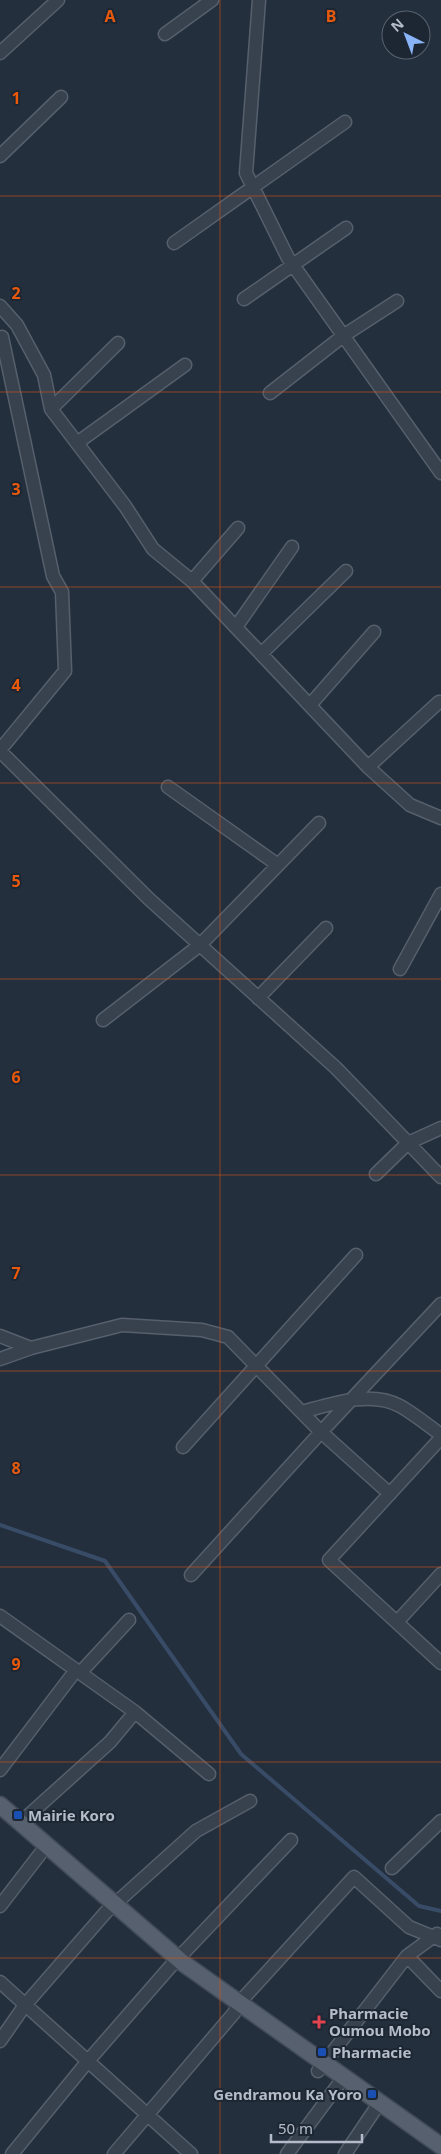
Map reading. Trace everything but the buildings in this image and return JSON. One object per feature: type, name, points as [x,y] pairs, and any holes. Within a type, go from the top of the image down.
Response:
[{"type":"main road","points":[[0,1805],[110,1909]]},
{"type":"main road","points":[[0,1820],[174,1963],[236,2008],[441,2146]]},
{"type":"main road","points":[[321,2066],[338,2085],[434,2154]]},
{"type":"street","points":[[0,53],[58,0]]},
{"type":"street","points":[[166,34],[212,0]]},
{"type":"street","points":[[259,0],[246,172],[293,265],[441,473]]},
{"type":"street","points":[[0,156],[61,96]]},
{"type":"street","points":[[174,243],[345,122]]},
{"type":"street","points":[[244,299],[346,228]]},
{"type":"street","points":[[270,392],[343,336],[397,301]]},
{"type":"street","points":[[0,306],[18,324],[44,375],[51,409],[125,506],[153,549],[192,581],[368,767],[410,805],[441,818]]},
{"type":"street","points":[[18,324],[1,337],[53,576],[62,592],[65,671],[0,750],[142,893],[336,1068],[441,1177]]},
{"type":"street","points":[[51,409],[118,343]]},
{"type":"street","points":[[77,443],[185,365]]},
{"type":"street","points":[[192,581],[238,528]]},
{"type":"street","points":[[236,628],[292,547]]},
{"type":"street","points":[[261,654],[346,570]]},
{"type":"street","points":[[310,705],[374,632]]},
{"type":"street","points":[[368,767],[439,702]]},
{"type":"street","points":[[168,787],[278,865]]},
{"type":"street","points":[[103,1020],[200,945],[319,823]]},
{"type":"street","points":[[400,969],[441,894]]},
{"type":"street","points":[[258,998],[326,928]]},
{"type":"street","points":[[376,1174],[408,1142],[441,1128]]},
{"type":"street","points":[[183,1447],[356,1255]]},
{"type":"street","points":[[191,1575],[441,1304]]},
{"type":"street","points":[[0,1359],[32,1348],[122,1326],[154,1325],[202,1330],[228,1337],[321,1432],[390,1494]]},
{"type":"street","points":[[0,1336],[32,1348]]},
{"type":"street","points":[[302,1412],[351,1400],[381,1400],[399,1405],[441,1437],[329,1560],[441,1663]]},
{"type":"street","points":[[397,1622],[441,1574]]},
{"type":"street","points":[[0,1616],[135,1712],[209,1774]]},
{"type":"street","points":[[0,1770],[78,1671],[129,1620]]},
{"type":"street","points":[[20,1823],[110,1742],[135,1712]]},
{"type":"street","points":[[0,2041],[25,2005],[110,1909],[196,1831],[250,1801]]},
{"type":"street","points":[[392,1868],[441,1821]]},
{"type":"street","points":[[12,2154],[88,2061],[174,1963],[291,1840]]},
{"type":"street","points":[[0,1906],[40,1854]]},
{"type":"street","points":[[114,2154],[148,2116],[236,2008],[354,1877],[409,1927],[438,1936]]},
{"type":"street","points":[[321,2066],[407,1956],[438,1936]]},
{"type":"street","points":[[407,1956],[441,1991]]},
{"type":"street","points":[[0,1982],[190,2154]]},
{"type":"street","points":[[288,2154],[338,2085]]},
{"type":"street","points":[[345,2154],[374,2111]]},
{"type":"waterway","points":[[0,1525],[105,1561],[241,1754],[419,1906],[441,1911]]},
{"type":"place","name":"Mairie Koro","points":[[18,1815]]},
{"type":"place","name":"Pharmacie Oumou Mobo","points":[[319,2022]]},
{"type":"place","name":"Pharmacie","points":[[322,2052]]},
{"type":"place","name":"Gendramou Ka Yoro","points":[[372,2094]]}]
